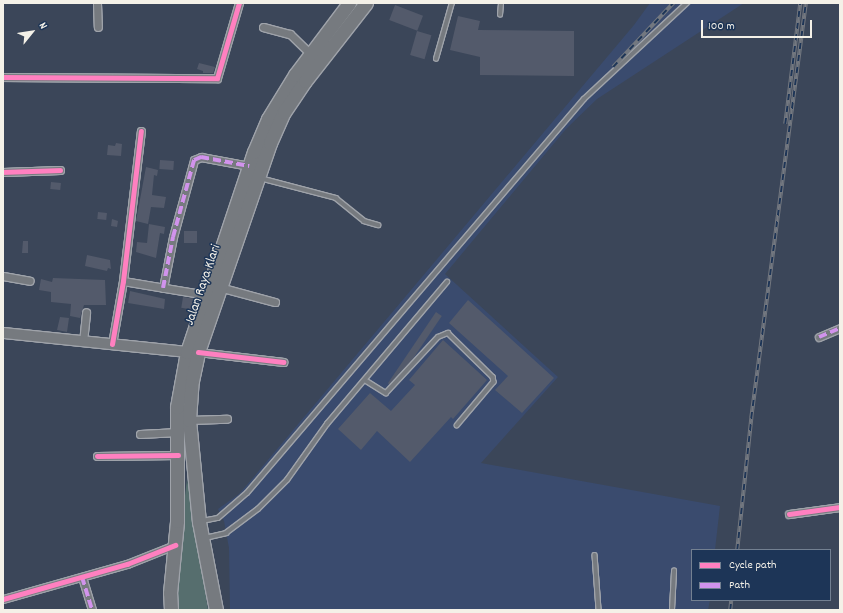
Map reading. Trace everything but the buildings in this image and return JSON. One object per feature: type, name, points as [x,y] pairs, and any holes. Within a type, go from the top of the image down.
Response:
[{"type":"highway","name":"Jalan Raya Klari","points":[[215,610],[199,522],[188,420],[192,381],[192,352],[207,295],[249,166],[275,106],[349,3]]},
{"type":"highway","name":"Jalan Raya Klari","points":[[172,610],[170,593],[175,544],[181,379],[219,287],[258,177],[284,112],[305,81],[366,3]]},
{"type":"street","points":[[97,3],[98,27]]},
{"type":"street","points":[[3,77],[217,78],[238,3]]},
{"type":"street","points":[[263,27],[290,34],[311,54]]},
{"type":"street","points":[[112,344],[123,281],[141,131]]},
{"type":"street","points":[[163,288],[173,237],[194,160],[201,157],[249,166]]},
{"type":"street","points":[[3,172],[60,170]]},
{"type":"street","points":[[3,276],[30,281]]},
{"type":"street","points":[[123,281],[207,295]]},
{"type":"street","points":[[219,287],[275,302]]},
{"type":"street","points":[[83,342],[86,312]]},
{"type":"street","points":[[819,337],[840,328]]},
{"type":"street","points":[[3,333],[283,362]]},
{"type":"street","points":[[188,420],[227,419]]},
{"type":"street","points":[[140,434],[178,432]]},
{"type":"street","points":[[97,456],[178,455]]},
{"type":"street","points":[[789,514],[840,508]]},
{"type":"street","points":[[3,599],[127,564],[175,544]]},
{"type":"street","points":[[82,577],[92,610]]},
{"type":"lane","points":[[436,58],[452,3]]},
{"type":"lane","points":[[500,15],[501,3]]},
{"type":"lane","points":[[199,522],[218,518],[247,493],[584,99],[687,3]]},
{"type":"lane","points":[[258,177],[336,198],[364,221],[378,225]]},
{"type":"lane","points":[[202,538],[226,533],[258,509],[287,480],[327,424],[447,282]]},
{"type":"lane","points":[[364,380],[386,393],[438,336],[448,334],[492,377],[494,382],[457,426]]},
{"type":"lane","points":[[595,555],[599,610]]},
{"type":"lane","points":[[672,610],[674,571]]},
{"type":"shaded area","points":[[650,3],[744,3],[597,99],[566,129],[445,274],[558,377],[481,463],[720,506],[715,549],[691,549],[691,601],[710,601],[708,610],[230,610],[229,548],[224,521],[218,509],[239,494],[252,479],[634,25]]},
{"type":"green space","points":[[187,479],[208,610],[176,610],[179,545]]},
{"type":"railway","points":[[613,67],[673,3]]},
{"type":"railway","points":[[785,124],[800,3]]},
{"type":"railway","points":[[737,549],[751,418],[806,3]]},
{"type":"railway","points":[[730,610],[731,601]]},
{"type":"marked path","points":[[163,288],[173,237],[194,160],[201,157],[249,166]]},
{"type":"marked path","points":[[819,337],[840,328]]},
{"type":"marked path","points":[[82,577],[92,610]]},
{"type":"cycle path","points":[[3,77],[217,78],[239,3]]},
{"type":"cycle path","points":[[112,344],[123,281],[141,131]]},
{"type":"cycle path","points":[[3,172],[60,170]]},
{"type":"cycle path","points":[[198,352],[283,362]]},
{"type":"cycle path","points":[[97,456],[178,455]]},
{"type":"cycle path","points":[[789,514],[840,507]]},
{"type":"cycle path","points":[[3,599],[127,564],[175,545]]}]
